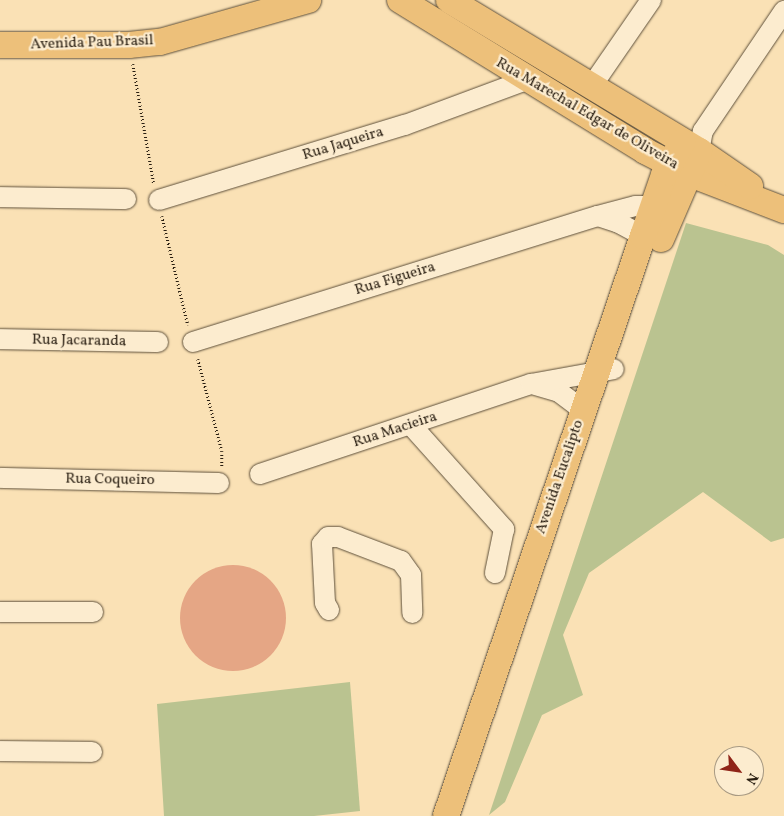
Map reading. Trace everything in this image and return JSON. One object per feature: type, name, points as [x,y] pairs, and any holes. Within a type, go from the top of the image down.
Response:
[{"type":"main road","name":"Rua Marechal Edgar de Oliveira","points":[[400,0],[526,80],[688,152]]},
{"type":"main road","name":"Rua Marechal Edgar de Oliveira","points":[[449,0],[590,87],[688,152],[784,209]]},
{"type":"main road","name":"Avenida Pau Brasil","points":[[0,46],[129,45],[160,42],[302,1]]},
{"type":"main road","name":"Avenida Eucalipto","points":[[461,816],[605,370],[653,206],[688,152]]},
{"type":"main road","name":"Avenida Eucalipto","points":[[446,816],[583,410],[605,370],[668,218],[688,152]]},
{"type":"street","points":[[590,87],[651,0]]},
{"type":"street","points":[[688,152],[784,12]]},
{"type":"street","name":"Rua Jaqueira","points":[[158,200],[405,125],[526,80]]},
{"type":"street","points":[[0,197],[126,199]]},
{"type":"street","name":"Rua Figueira","points":[[193,342],[598,216],[636,206],[653,206]]},
{"type":"street","points":[[598,216],[617,222],[643,236]]},
{"type":"street","name":"Rua Jacaranda","points":[[0,339],[158,342]]},
{"type":"street","name":"Rua Macieira","points":[[260,474],[530,384],[605,370]]},
{"type":"street","points":[[530,384],[559,392],[583,410]]},
{"type":"street","points":[[411,425],[504,529],[495,573]]},
{"type":"street","name":"Rua Coqueiro","points":[[0,478],[219,483]]},
{"type":"street","points":[[329,610],[325,603],[322,544],[328,537],[338,537],[401,561],[411,575],[412,613]]},
{"type":"street","points":[[0,612],[93,612]]},
{"type":"street","points":[[0,751],[92,752]]},
{"type":"path","points":[[129,45],[158,200],[222,451],[219,483]]},
{"type":"green space","points":[[686,223],[768,245],[784,255],[784,538],[771,542],[703,492],[589,573],[563,635],[583,695],[542,715],[505,802],[489,815]]},
{"type":"green space","points":[[350,682],[360,811],[314,816],[164,816],[157,704]]},
{"type":"building","points":[[233,565],[253,569],[270,581],[282,598],[286,618],[282,638],[270,655],[253,667],[233,671],[213,667],[196,655],[184,638],[180,618],[184,598],[196,581],[213,569]]}]
